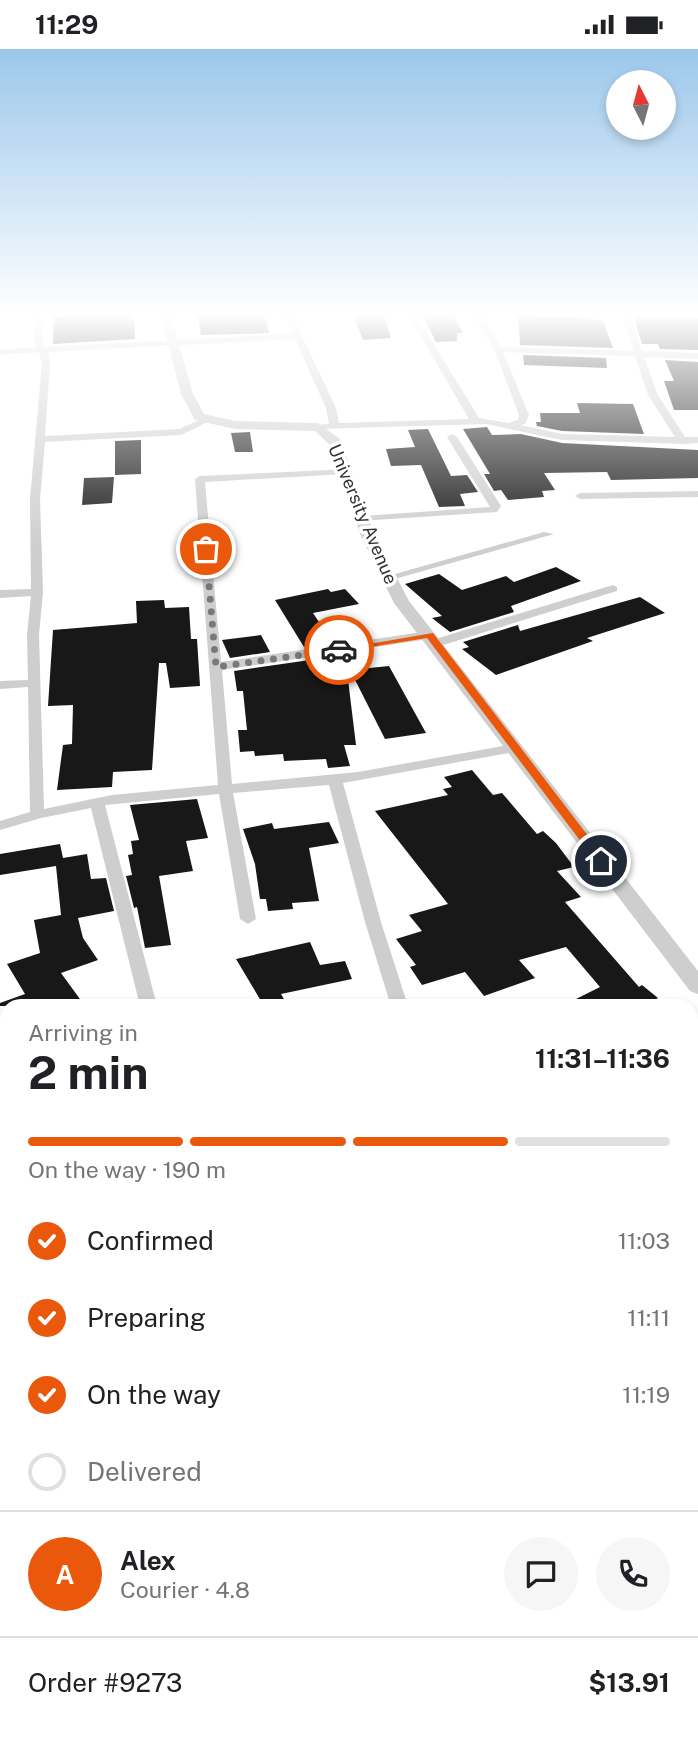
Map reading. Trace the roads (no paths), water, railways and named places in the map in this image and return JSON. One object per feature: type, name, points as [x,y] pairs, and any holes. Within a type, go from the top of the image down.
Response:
[{"type":"street","points":[[37,813],[33,635],[37,592],[38,439],[43,392]]},
{"type":"street","points":[[186,392],[191,408],[199,417],[207,420]]},
{"type":"street","points":[[324,392],[331,408],[326,426],[475,421],[511,425],[562,437],[698,440]]},
{"type":"street","points":[[458,392],[475,421]]},
{"type":"street","points":[[511,425],[522,422],[524,415],[515,392]]},
{"type":"street","points":[[653,392],[662,413],[683,440]]},
{"type":"street","points":[[38,439],[173,433],[194,428],[207,420]]},
{"type":"street","name":"University Avenue","points":[[207,420],[246,426],[326,426],[335,442],[387,577],[402,603],[433,639],[514,748],[569,815],[635,908],[698,986]]},
{"type":"street","points":[[363,519],[493,510],[496,506],[452,437]]},
{"type":"street","points":[[248,919],[225,788],[200,479],[346,471]]},
{"type":"street","points":[[580,496],[698,494]]},
{"type":"street","points":[[387,577],[548,534]]},
{"type":"street","points":[[216,667],[433,639],[613,589]]},
{"type":"street","points":[[0,594],[37,592]]},
{"type":"street","points":[[0,685],[36,683]]},
{"type":"street","points":[[0,826],[37,813],[97,803],[225,788],[335,780],[431,766],[514,748]]},
{"type":"street","points":[[335,780],[373,922],[398,999]]},
{"type":"street","points":[[97,803],[147,999]]}]
